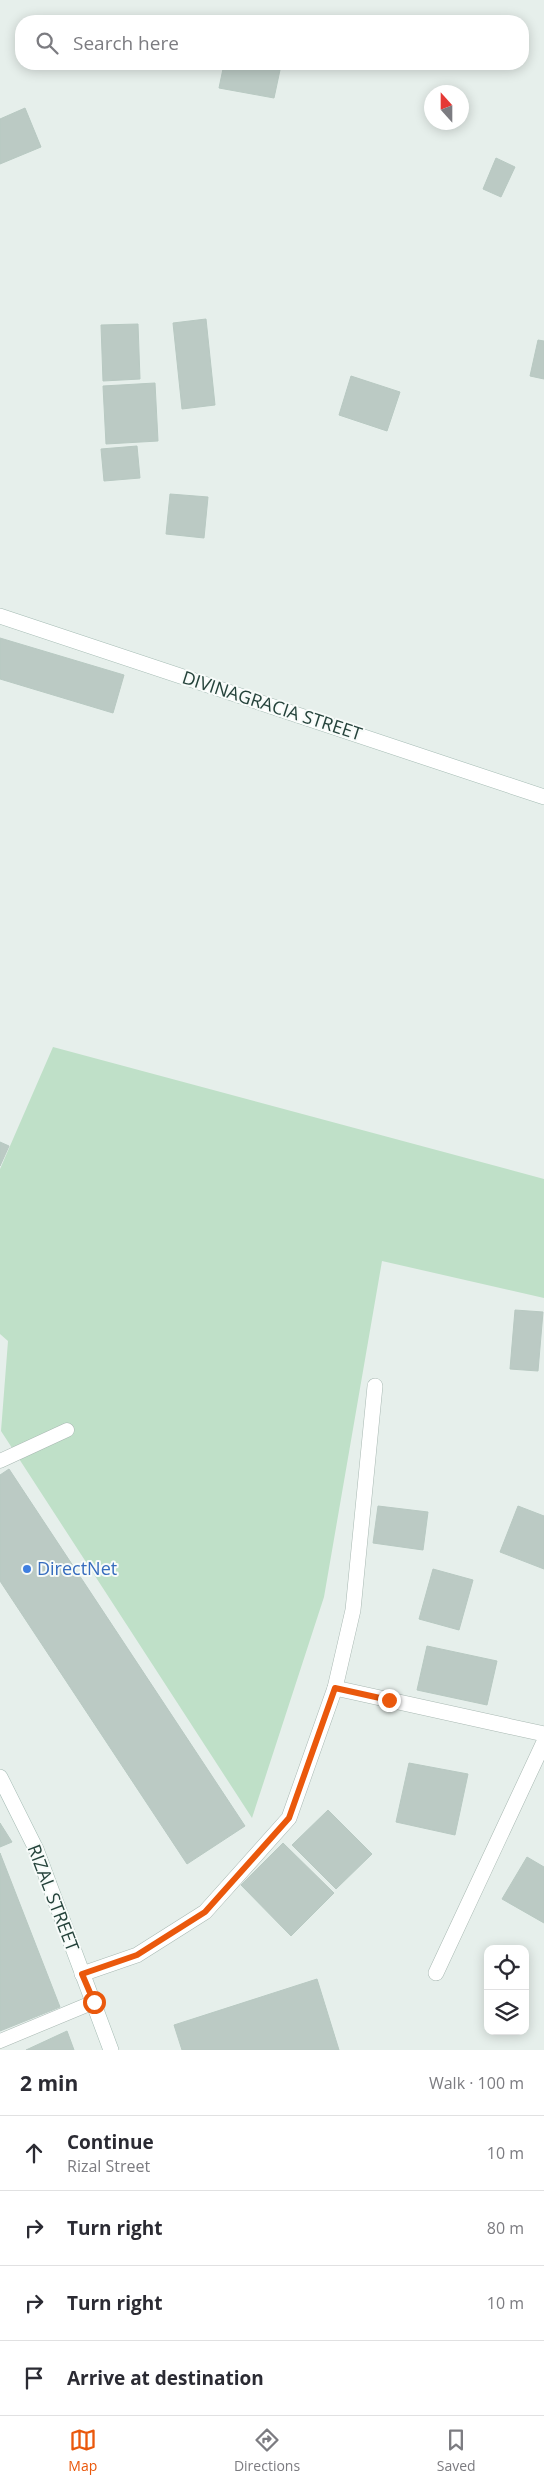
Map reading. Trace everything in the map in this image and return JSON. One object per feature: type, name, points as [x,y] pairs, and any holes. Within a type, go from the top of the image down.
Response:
[{"type":"street","name":"DIVINAGRACIA STREET","points":[[0,616],[544,797]]},
{"type":"street","points":[[82,1974],[137,1955],[205,1912],[289,1818],[335,1688],[353,1610],[375,1386]]},
{"type":"street","points":[[335,1688],[544,1734]]},
{"type":"street","points":[[436,1974],[544,1742]]},
{"type":"street","name":"RIZAL STREET","points":[[0,1777],[36,1849],[111,2050]]},
{"type":"lane","points":[[0,1461],[67,1430]]},
{"type":"lane","points":[[0,2041],[94,2002]]},
{"type":"green space","points":[[53,1047],[544,1179],[544,1298],[382,1261],[324,1597],[252,1818],[1,1431],[8,1341],[0,1334],[0,1169]]},
{"type":"building","points":[[223,70],[280,70],[274,98],[219,88]]},
{"type":"building","points":[[25,108],[41,147],[0,164],[0,119]]},
{"type":"building","points":[[496,158],[515,167],[501,197],[483,189]]},
{"type":"building","points":[[206,319],[215,405],[182,409],[173,323]]},
{"type":"building","points":[[138,324],[140,379],[103,381],[101,325]]},
{"type":"building","points":[[538,340],[544,341],[544,379],[530,376]]},
{"type":"building","points":[[351,376],[400,392],[387,431],[339,415]]},
{"type":"building","points":[[155,383],[158,441],[106,444],[103,386]]},
{"type":"building","points":[[137,446],[140,478],[104,481],[101,449]]},
{"type":"building","points":[[170,494],[208,497],[204,538],[166,534]]},
{"type":"building","points":[[0,638],[124,675],[113,713],[0,679]]},
{"type":"building","points":[[0,1142],[9,1146],[0,1166]]},
{"type":"building","points":[[515,1310],[543,1312],[538,1371],[510,1369]]},
{"type":"building","points":[[9,1469],[245,1826],[187,1864],[0,1581],[0,1475]]},
{"type":"building","points":[[378,1506],[428,1512],[423,1550],[373,1543]]},
{"type":"building","points":[[518,1506],[544,1516],[544,1569],[500,1552]]},
{"type":"building","points":[[433,1569],[473,1580],[459,1630],[419,1619]]},
{"type":"building","points":[[427,1646],[497,1661],[487,1705],[417,1690]]},
{"type":"building","points":[[409,1763],[468,1774],[455,1835],[396,1822]]},
{"type":"building","points":[[328,1810],[372,1854],[336,1889],[292,1845]]},
{"type":"building","points":[[0,1823],[12,1842],[0,1847]]},
{"type":"building","points":[[283,1843],[334,1893],[291,1936],[241,1885]]},
{"type":"building","points":[[0,1853],[60,2007],[0,2031]]},
{"type":"building","points":[[527,1857],[544,1867],[544,1923],[502,1899]]},
{"type":"building","points":[[317,1979],[339,2050],[182,2050],[174,2025]]},
{"type":"building","points":[[67,2031],[74,2050],[26,2050]]},
{"type":"place","name":"DirectNet","points":[[27,1569]]},
{"type":"route","points":[[94,2002],[82,1974],[137,1955],[205,1912],[289,1818],[335,1688],[389,1700]]}]
